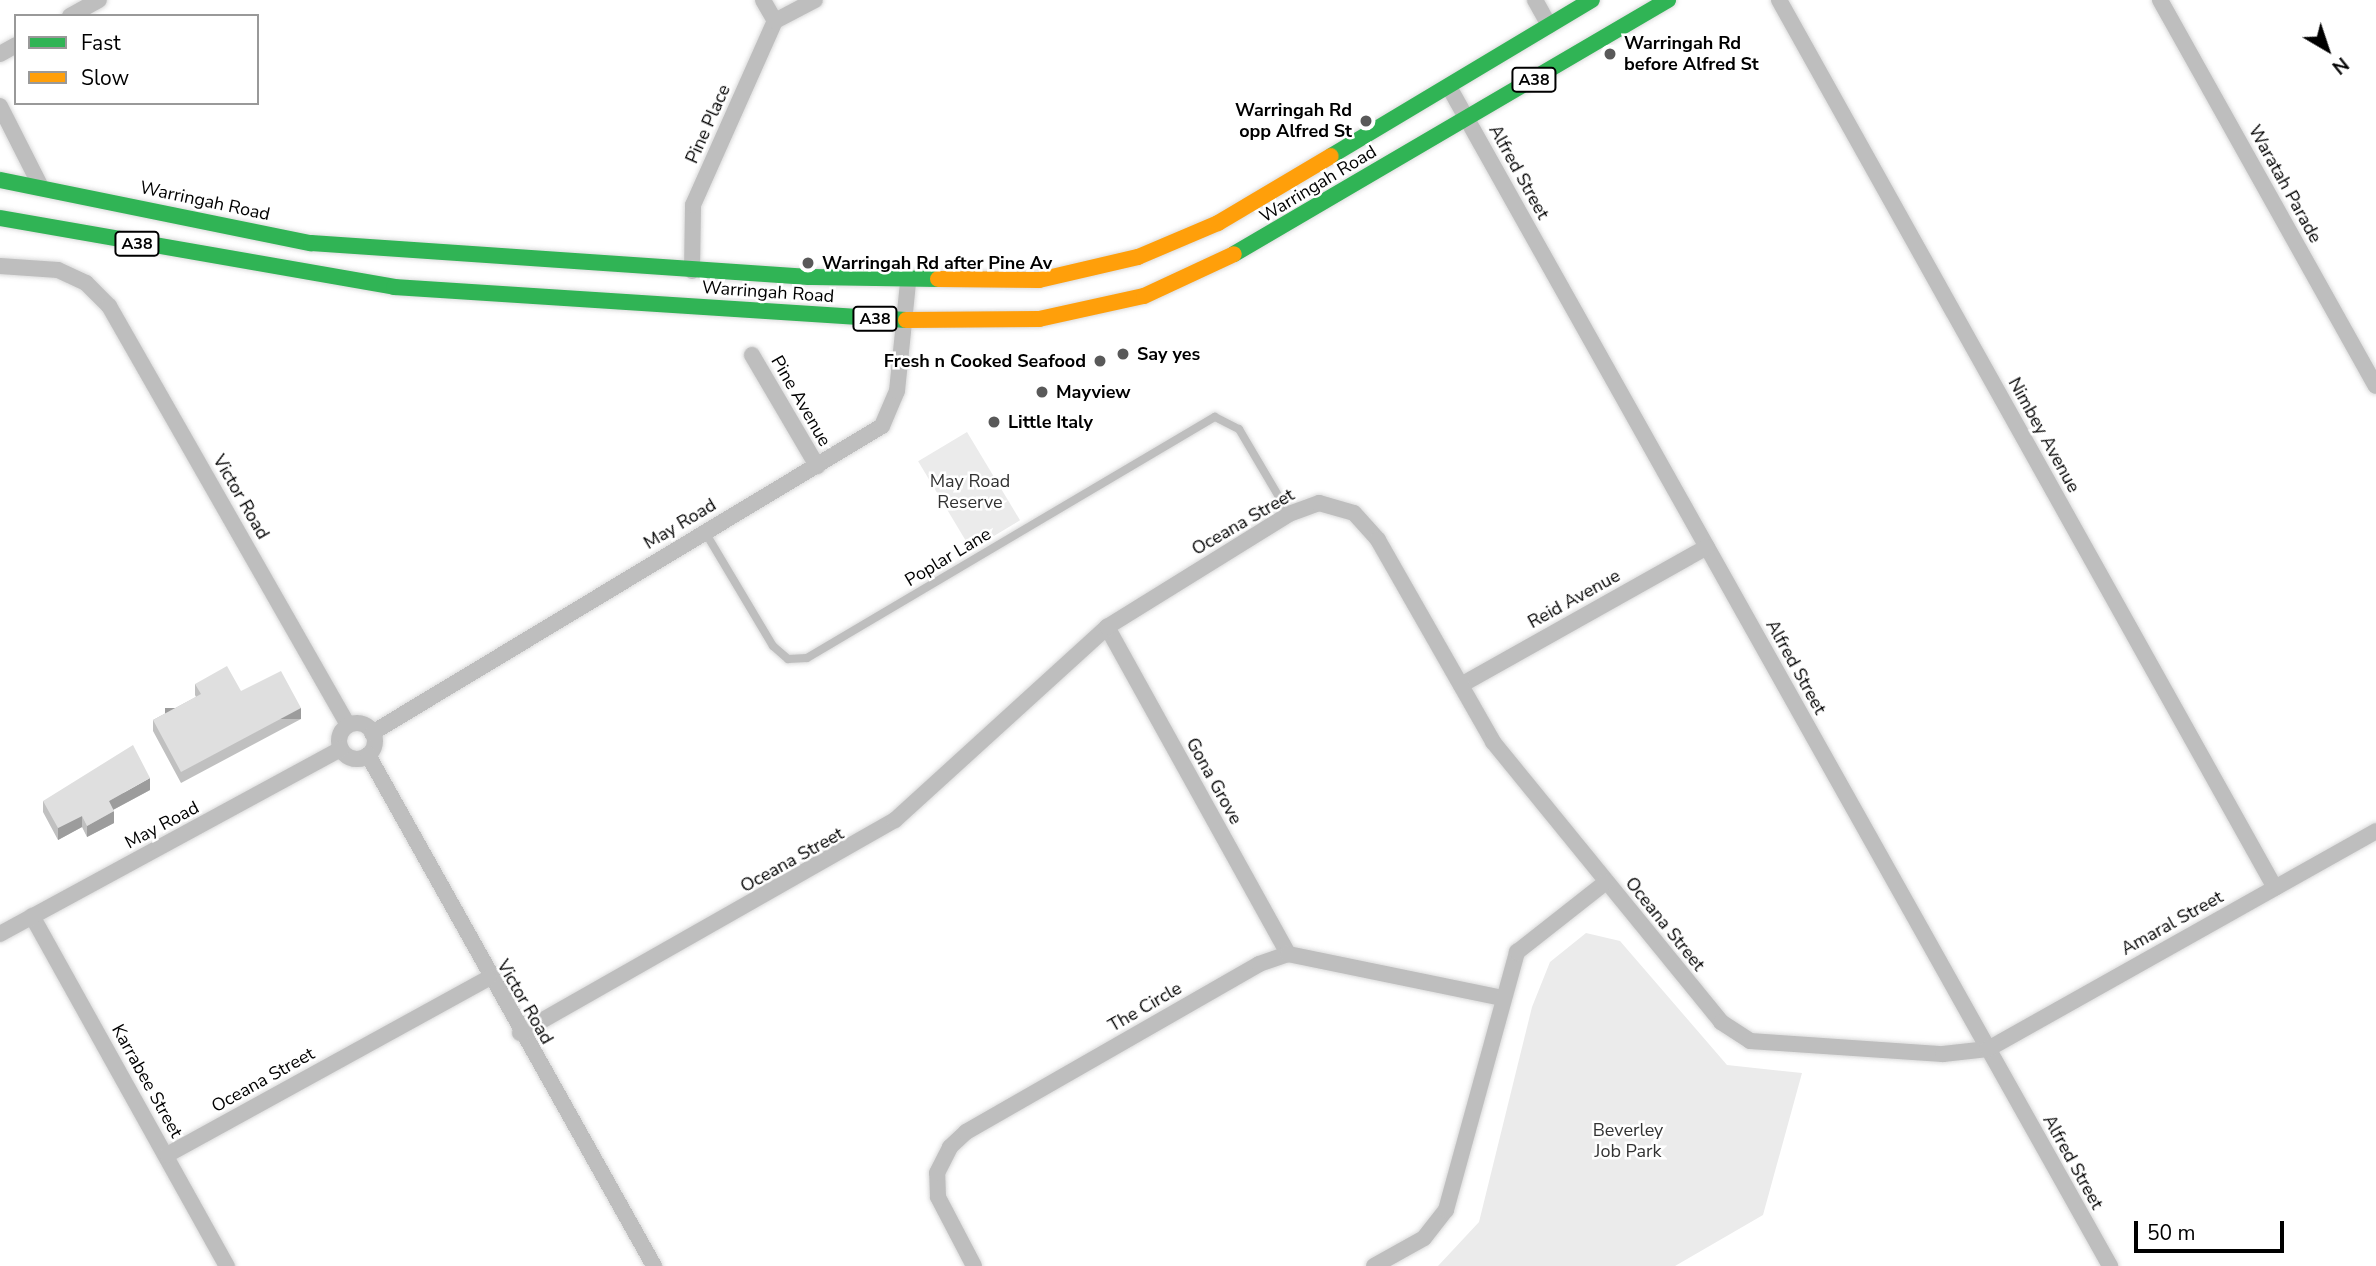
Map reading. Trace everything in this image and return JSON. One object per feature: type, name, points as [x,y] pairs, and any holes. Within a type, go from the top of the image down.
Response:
[{"type":"highway","name":"Warringah Road","points":[[0,180],[312,243],[692,271],[908,282],[1040,280],[1138,257],[1218,223],[1592,0]]},
{"type":"highway","name":"Warringah Road","points":[[0,218],[394,287],[906,320],[1039,319],[1157,291],[1226,260],[1668,0]]},
{"type":"highway","points":[[36,225],[41,187]]},
{"type":"highway","points":[[689,307],[692,271]]},
{"type":"street","points":[[74,14],[99,0]]},
{"type":"street","points":[[763,0],[775,21],[815,0]]},
{"type":"street","points":[[1535,0],[1549,25]]},
{"type":"street","name":"Nimbey Avenue","points":[[1779,0],[2275,888]]},
{"type":"street","name":"Waratah Parade","points":[[2160,0],[2376,386]]},
{"type":"street","name":"Pine Place","points":[[692,271],[693,205],[775,21]]},
{"type":"street","name":"Alfred Street","points":[[1449,87],[2110,1266]]},
{"type":"street","points":[[0,106],[41,187]]},
{"type":"street","name":"Victor Road","points":[[0,266],[58,270],[96,291],[348,725]]},
{"type":"street","name":"May Road","points":[[372,733],[882,426],[895,399],[906,320],[908,282]]},
{"type":"street","name":"Pine Avenue","points":[[752,355],[817,466]]},
{"type":"street","name":"Oceana Street","points":[[520,1033],[895,820],[1107,626],[1289,514],[1319,503],[1354,513],[1378,540],[1493,741],[1721,1023],[1742,1038],[1943,1054],[1988,1049]]},
{"type":"street","name":"Reid Avenue","points":[[1461,685],[1707,547]]},
{"type":"street","name":"Gona Grove","points":[[1107,626],[1288,954]]},
{"type":"street","points":[[362,724],[372,733],[368,755],[355,759],[341,749],[348,725],[362,724]]},
{"type":"street","name":"May Road","points":[[0,934],[341,749]]},
{"type":"street","name":"Victor Road","points":[[368,755],[489,978],[654,1266]]},
{"type":"street","name":"Amaral Street","points":[[1988,1049],[2376,831]]},
{"type":"street","points":[[1374,1266],[1424,1238],[1446,1210],[1517,952],[1606,882]]},
{"type":"street","name":"Karrabee Street","points":[[32,916],[227,1266]]},
{"type":"street","points":[[1288,954],[1503,998]]},
{"type":"street","name":"The Circle","points":[[974,1266],[939,1197],[937,1172],[950,1147],[966,1132],[1248,970],[1288,954]]},
{"type":"street","name":"Oceana Street","points":[[167,1155],[489,978]]},
{"type":"lane","name":"Poplar Lane","points":[[705,532],[773,646],[788,659],[807,659],[1215,416],[1239,429],[1289,514]]},
{"type":"green space","name":"May Road Reserve","points":[[967,432],[1020,520],[971,550],[918,461]]},
{"type":"green space","name":"Beverley Job Park","points":[[1586,933],[1620,941],[1727,1065],[1802,1073],[1763,1215],[1675,1266],[1438,1266],[1479,1222],[1532,1007],[1550,962]]},
{"type":"building","points":[[227,666],[241,691],[281,671],[301,708],[181,772],[153,720],[201,694],[195,684]]},
{"type":"building","points":[[133,745],[150,778],[109,801],[114,811],[87,826],[82,816],[58,828],[43,801]]},
{"type":"traffic: fast","points":[[1331,156],[1592,0]]},
{"type":"traffic: fast","points":[[1234,254],[1668,0]]},
{"type":"traffic: fast","points":[[0,180],[311,243],[809,277],[938,279]]},
{"type":"traffic: fast","points":[[0,218],[394,287],[906,320]]},
{"type":"traffic: slow","points":[[938,279],[1039,280],[1138,257],[1218,223],[1331,156]]},
{"type":"traffic: slow","points":[[906,320],[1039,319],[1144,296],[1234,254]]},
{"type":"place","name":"Warringah Rd before Alfred St","points":[[1610,54]]},
{"type":"place","name":"Warringah Rd opp Alfred St","points":[[1366,121]]},
{"type":"place","name":"Warringah Rd after Pine Av","points":[[808,263]]},
{"type":"place","name":"Say yes","points":[[1123,354]]},
{"type":"place","name":"Fresh n Cooked Seafood","points":[[1100,361]]},
{"type":"place","name":"Mayview","points":[[1042,392]]},
{"type":"place","name":"Little Italy","points":[[994,422]]}]
